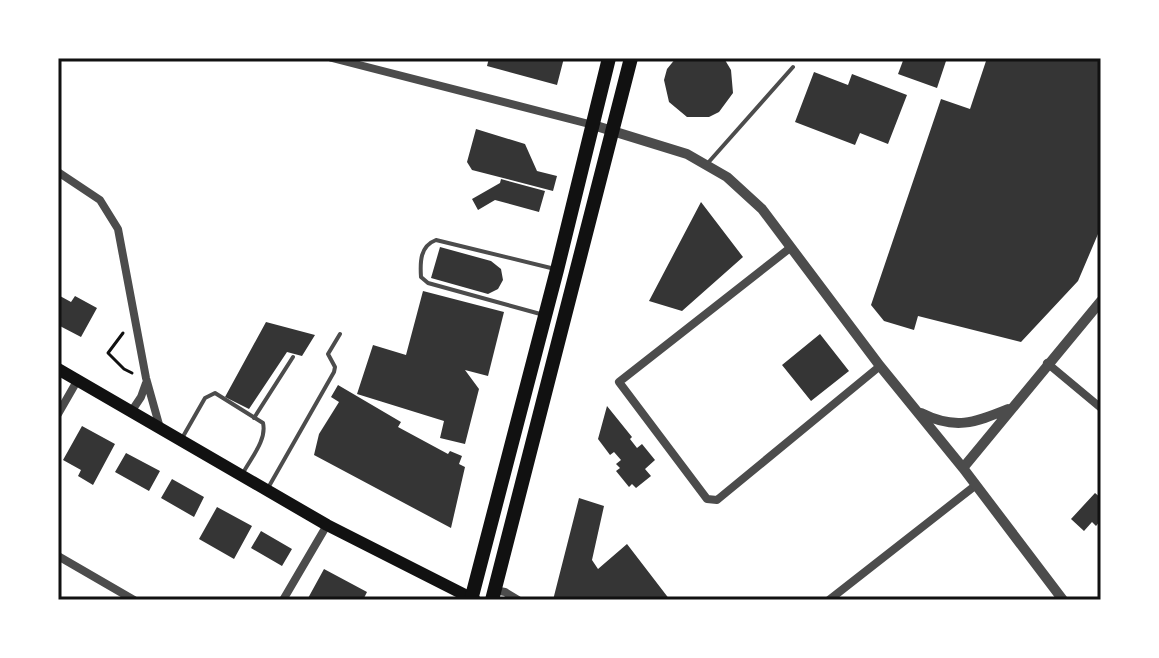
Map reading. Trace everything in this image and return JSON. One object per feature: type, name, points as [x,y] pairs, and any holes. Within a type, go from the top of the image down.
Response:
[{"type":"main road","points":[[58,369],[327,525],[472,599],[609,58]]},
{"type":"main road","points":[[493,595],[631,58]]},
{"type":"street","points":[[332,58],[665,145],[707,165],[745,193],[777,228],[880,366],[963,468],[1063,600]]},
{"type":"street","points":[[58,172],[92,192],[114,218],[121,240],[146,378],[160,428]]},
{"type":"street","points":[[790,248],[619,382],[707,499],[717,500],[880,366]]},
{"type":"street","points":[[963,468],[1101,301]]},
{"type":"street","points":[[1047,363],[1101,408]]},
{"type":"street","points":[[131,412],[144,391],[146,378]]},
{"type":"street","points":[[58,414],[77,381]]},
{"type":"street","points":[[917,412],[950,425],[983,420],[1010,408]]},
{"type":"street","points":[[829,600],[976,485]]},
{"type":"street","points":[[283,600],[327,525]]},
{"type":"street","points":[[58,556],[129,599]]},
{"type":"street","points":[[493,595],[505,592],[518,600]]},
{"type":"lane","points":[[707,165],[793,67]]},
{"type":"lane","points":[[546,315],[428,283],[421,277],[420,263],[424,250],[436,240],[557,270]]},
{"type":"lane","points":[[267,490],[334,372],[335,367],[328,354],[340,334]]},
{"type":"lane","points":[[254,418],[293,357]]},
{"type":"lane","points":[[181,440],[205,398],[215,393],[263,423],[264,436],[242,475]]},
{"type":"path","points":[[135,317],[108,353],[124,369],[146,378]]},
{"type":"building","points":[[489,58],[564,58],[557,85],[487,66]]},
{"type":"building","points":[[676,58],[725,60],[731,70],[733,93],[719,112],[709,117],[687,117],[669,102],[664,80],[667,69]]},
{"type":"building","points":[[904,58],[947,58],[937,88],[898,74]]},
{"type":"building","points":[[987,58],[1101,58],[1101,227],[1078,281],[1021,342],[918,316],[914,330],[884,321],[871,305],[941,99],[970,109]]},
{"type":"building","points":[[814,72],[848,85],[852,74],[907,95],[888,144],[860,133],[855,145],[795,122]]},
{"type":"building","points":[[476,129],[525,144],[537,171],[557,176],[553,191],[472,170],[467,162]]},
{"type":"building","points":[[501,179],[545,191],[539,212],[495,200],[478,210],[472,199],[500,183]]},
{"type":"building","points":[[701,202],[743,257],[682,311],[649,301]]},
{"type":"building","points":[[440,247],[491,261],[501,269],[503,280],[498,289],[488,294],[431,278]]},
{"type":"building","points":[[423,291],[504,312],[488,376],[465,370],[479,389],[465,444],[440,438],[444,421],[357,394],[373,345],[406,355]]},
{"type":"building","points":[[60,296],[71,302],[75,296],[97,308],[81,337],[58,325]]},
{"type":"building","points":[[266,322],[315,335],[302,356],[287,352],[249,409],[225,397]]},
{"type":"building","points":[[820,334],[849,371],[811,401],[782,365]]},
{"type":"building","points":[[338,385],[401,422],[398,427],[448,454],[450,451],[462,456],[459,464],[465,467],[451,528],[314,455],[319,434],[339,402],[331,397]]},
{"type":"building","points":[[607,406],[637,448],[642,444],[655,460],[645,469],[651,476],[636,488],[632,484],[629,487],[616,471],[620,468],[616,464],[621,460],[614,452],[610,455],[598,439]]},
{"type":"building","points":[[82,426],[115,444],[93,485],[78,476],[81,470],[63,460]]},
{"type":"building","points":[[126,453],[160,471],[149,491],[115,472]]},
{"type":"building","points":[[172,479],[204,497],[194,517],[161,498]]},
{"type":"building","points":[[1095,493],[1101,498],[1101,520],[1096,526],[1092,522],[1084,531],[1071,519]]},
{"type":"building","points":[[579,498],[604,506],[592,560],[598,569],[627,544],[670,600],[553,600]]},
{"type":"building","points":[[217,507],[252,526],[234,559],[199,539]]},
{"type":"building","points":[[261,531],[292,549],[282,566],[251,548]]},
{"type":"building","points":[[324,569],[367,592],[363,600],[307,600]]}]
